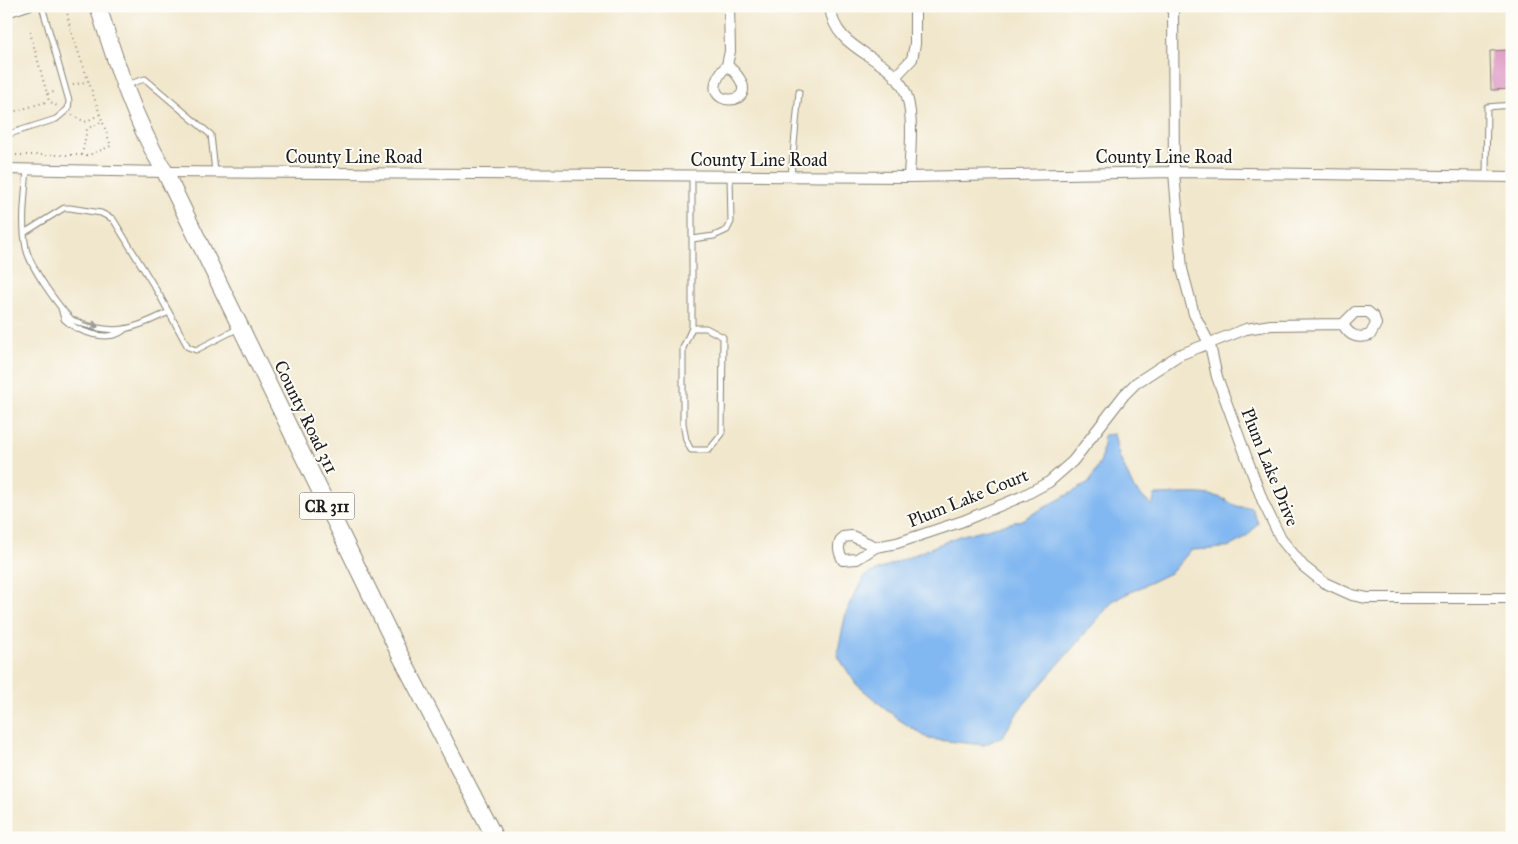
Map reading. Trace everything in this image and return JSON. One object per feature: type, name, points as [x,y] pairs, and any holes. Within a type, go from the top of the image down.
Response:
[{"type":"main road","name":"County Road 311","points":[[98,6],[147,142],[165,172],[398,653],[495,838]]},
{"type":"street","points":[[727,65],[730,51],[729,6]]},
{"type":"street","points":[[830,6],[832,21],[844,40],[883,66],[896,77],[904,90],[909,108],[909,177]]},
{"type":"street","points":[[896,77],[912,59],[915,44],[915,6]]},
{"type":"street","name":"Plum Lake Drive","points":[[1173,6],[1174,172],[1180,253],[1194,314],[1210,345],[1217,377],[1270,520],[1281,539],[1309,571],[1337,589],[1368,598],[1512,598]]},
{"type":"street","name":"County Line Road","points":[[6,169],[165,172],[909,177],[1174,172],[1512,178]]},
{"type":"street","name":"Plum Lake Court","points":[[876,547],[898,543],[962,521],[1014,500],[1049,482],[1073,461],[1124,395],[1136,383],[1179,355],[1210,345],[1234,333],[1271,325],[1343,324]]},
{"type":"lane","points":[[6,15],[33,6]]},
{"type":"lane","points":[[6,135],[56,120],[68,109],[69,101],[42,6]]},
{"type":"lane","points":[[125,85],[145,79],[211,135],[216,172]]},
{"type":"lane","points":[[791,176],[799,92]]},
{"type":"lane","points":[[1486,177],[1487,107],[1512,105]]},
{"type":"lane","points":[[27,169],[24,233],[27,250],[36,268],[72,320],[124,330],[133,329],[169,312]]},
{"type":"lane","points":[[692,175],[692,328],[683,348],[683,423],[686,440],[691,450],[709,450],[722,434],[723,337],[706,328],[692,328]]},
{"type":"lane","points":[[692,238],[714,236],[727,230],[731,222],[730,176]]},
{"type":"lane","points":[[24,233],[64,208],[101,213],[110,217],[119,227],[185,341],[192,349],[196,350],[240,327]]},
{"type":"path","points":[[30,32],[47,94],[88,81]]},
{"type":"path","points":[[6,114],[49,101]]},
{"type":"path","points":[[82,156],[87,129],[101,122]]},
{"type":"water","points":[[1114,434],[1119,456],[1134,489],[1152,506],[1155,495],[1211,495],[1236,506],[1251,507],[1258,523],[1237,543],[1222,548],[1191,550],[1172,572],[1114,600],[1019,710],[1003,736],[984,745],[929,739],[898,719],[856,684],[837,655],[846,613],[864,576],[959,536],[1022,520],[1089,483],[1101,461],[1104,435]]},
{"type":"building","points":[[1512,50],[1512,89],[1491,90],[1490,51]]}]
